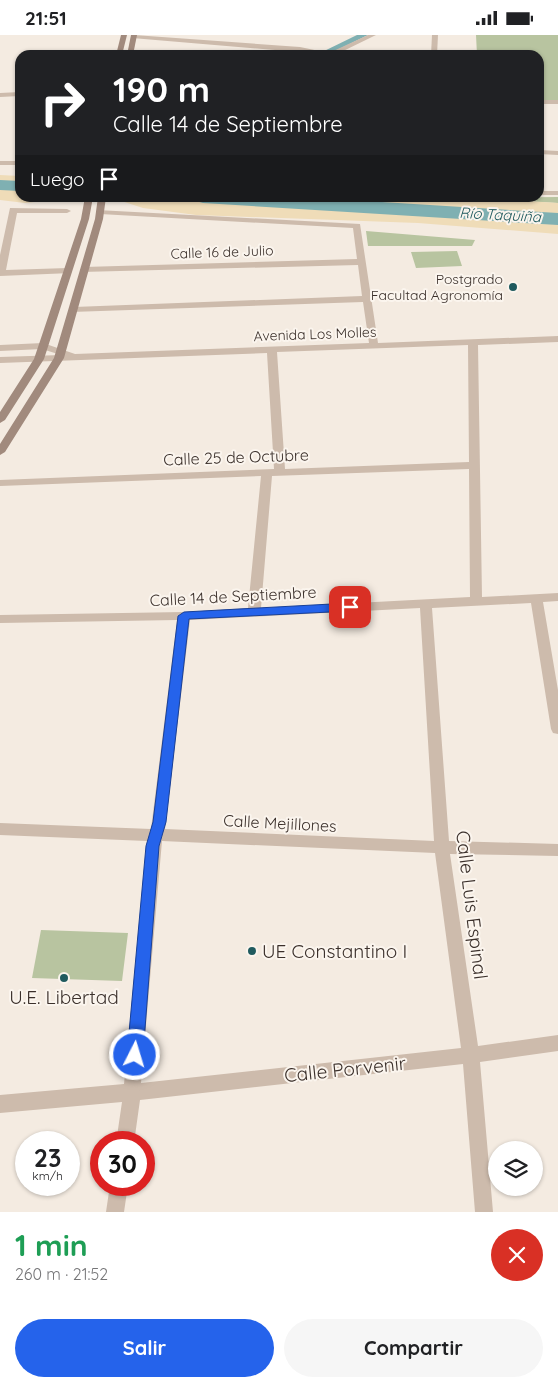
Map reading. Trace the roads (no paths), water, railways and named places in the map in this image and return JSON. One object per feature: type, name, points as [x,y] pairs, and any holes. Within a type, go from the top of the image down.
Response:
[{"type":"main road","points":[[120,50],[124,35]]},
{"type":"main road","points":[[131,50],[134,36]]},
{"type":"main road","points":[[0,420],[39,359],[44,347],[85,219],[88,202]]},
{"type":"main road","points":[[0,452],[60,354],[74,310],[100,212],[101,202]]},
{"type":"street","points":[[341,50],[373,35]]},
{"type":"street","points":[[434,50],[435,35]]},
{"type":"street","points":[[134,36],[305,50]]},
{"type":"street","points":[[0,95],[15,94]]},
{"type":"street","points":[[544,102],[558,102]]},
{"type":"street","points":[[544,153],[558,153]]},
{"type":"street","points":[[0,163],[15,163]]},
{"type":"street","points":[[544,193],[558,193]]},
{"type":"street","points":[[67,211],[13,210],[1,273],[68,271]]},
{"type":"street","points":[[100,212],[357,226],[360,263],[374,346]]},
{"type":"street","name":"Calle 16 de Julio","points":[[84,270],[360,263]]},
{"type":"street","points":[[74,310],[366,299]]},
{"type":"street","name":"Avenida Los Molles","points":[[0,348],[44,347],[60,354],[74,356],[558,339]]},
{"type":"street","points":[[472,342],[476,601]]},
{"type":"street","points":[[272,350],[280,471]]},
{"type":"street","name":"Avenida Los Molles","points":[[0,360],[39,359],[60,354]]},
{"type":"street","name":"Calle 25 de Octubre","points":[[0,483],[474,465]]},
{"type":"street","points":[[254,612],[267,472]]},
{"type":"street","name":"Calle 14 de Septiembre","points":[[0,619],[184,616],[558,597]]},
{"type":"street","points":[[536,598],[558,729]]},
{"type":"street","name":"Calle Luis Espinal","points":[[426,603],[442,848],[471,1056],[484,1212]]},
{"type":"street","points":[[127,1131],[132,1093],[153,846],[160,822],[184,616]]},
{"type":"street","name":"Calle Mejillones","points":[[0,829],[156,834],[442,848],[558,850]]},
{"type":"street","name":"Calle Porvenir","points":[[0,1104],[132,1093],[471,1056],[558,1043]]},
{"type":"street","points":[[115,1212],[117,1196]]},
{"type":"waterway","points":[[331,50],[364,35]]},
{"type":"waterway","name":"Río Taquiña","points":[[0,185],[15,186]]},
{"type":"waterway","name":"Río Taquiña","points":[[284,202],[558,219]]},
{"type":"place","name":"Postgrado Facultad Agronomía","points":[[513,287]]},
{"type":"place","name":"UE Constantino I","points":[[252,951]]},
{"type":"place","name":"U.E. Libertad","points":[[64,978]]}]
